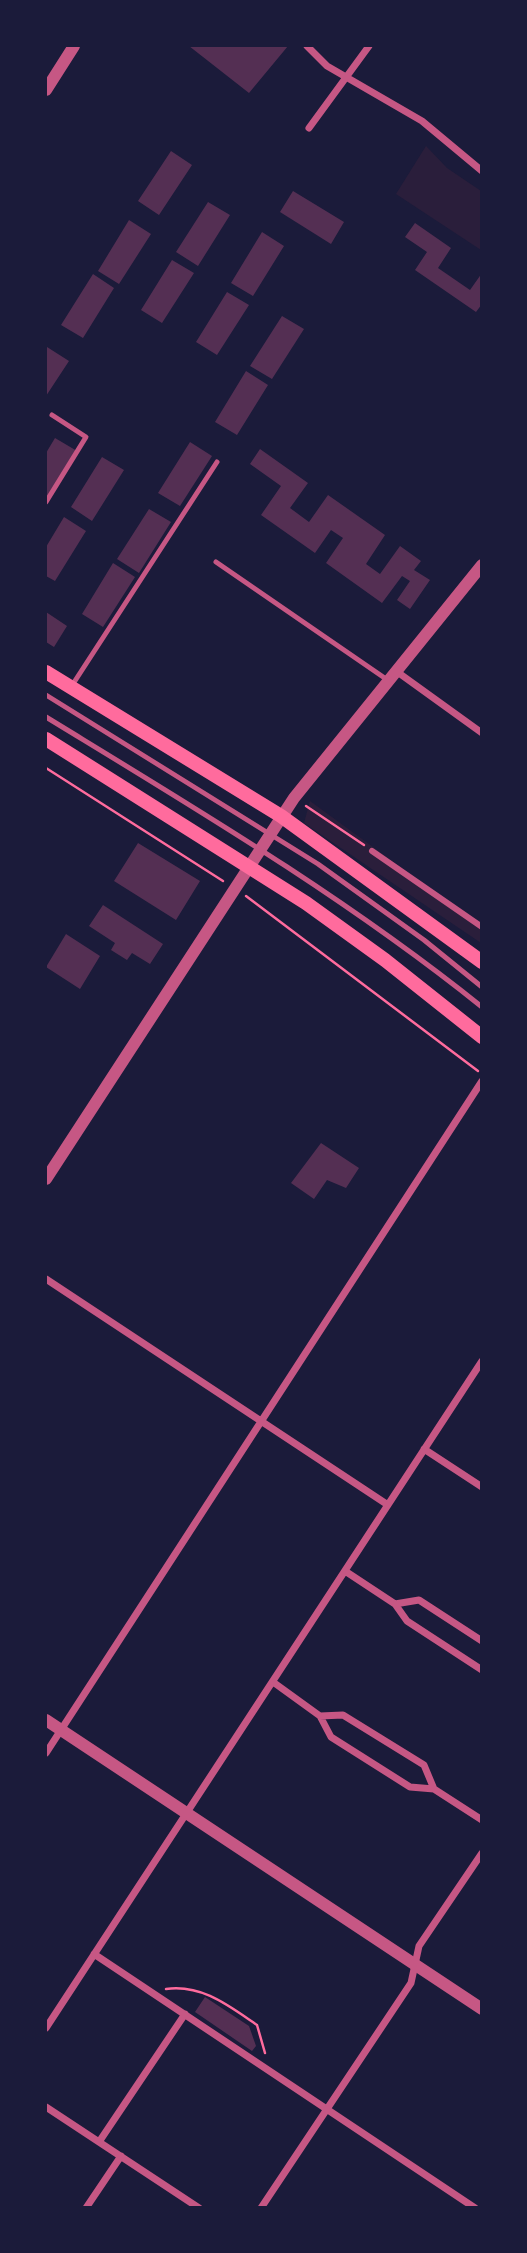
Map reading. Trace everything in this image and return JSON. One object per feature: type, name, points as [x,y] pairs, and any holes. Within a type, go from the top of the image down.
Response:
[{"type":"main road","points":[[46,672],[281,816],[481,962]]},
{"type":"main road","points":[[47,740],[248,865],[385,960],[481,1037]]},
{"type":"street","points":[[46,90],[74,46]]},
{"type":"street","points":[[307,46],[321,62],[422,121],[481,171]]},
{"type":"street","points":[[309,128],[369,46]]},
{"type":"street","points":[[46,1179],[281,816],[481,565]]},
{"type":"street","points":[[392,676],[481,733]]},
{"type":"street","points":[[372,850],[481,927]]},
{"type":"street","points":[[46,1753],[481,1081]]},
{"type":"street","points":[[46,1279],[260,1423],[388,1505]]},
{"type":"street","points":[[46,2028],[481,1361]]},
{"type":"street","points":[[424,1449],[481,1488]]},
{"type":"street","points":[[345,1571],[395,1604],[407,1621],[481,1670]]},
{"type":"street","points":[[395,1604],[419,1600],[481,1641]]},
{"type":"street","points":[[272,1682],[320,1716],[331,1737],[410,1787],[435,1789],[481,1820]]},
{"type":"street","points":[[320,1716],[342,1715],[425,1765],[435,1789]]},
{"type":"street","points":[[46,1720],[481,2009]]},
{"type":"street","points":[[261,2207],[411,1983],[419,1946],[481,1853]]},
{"type":"street","points":[[94,1954],[475,2207]]},
{"type":"street","points":[[99,2142],[185,2014]]},
{"type":"street","points":[[46,2107],[199,2207]]},
{"type":"street","points":[[86,2207],[121,2156]]},
{"type":"lane","points":[[46,502],[86,437],[52,415]]},
{"type":"lane","points":[[71,687],[217,462]]},
{"type":"lane","points":[[216,562],[392,676]]},
{"type":"lane","points":[[46,695],[270,832],[424,940],[481,987]]},
{"type":"lane","points":[[46,717],[260,848],[379,928],[481,1007]]},
{"type":"path","points":[[46,768],[269,912],[481,1073]]},
{"type":"path","points":[[294,798],[372,850]]},
{"type":"path","points":[[165,1989],[197,1990],[209,1994],[257,2025],[270,2071]]},
{"type":"shaded area","points":[[426,146],[447,168],[481,191],[481,250],[396,194]]},
{"type":"shaded area","points":[[310,801],[481,926],[481,943],[304,823]]},
{"type":"building","points":[[189,46],[288,46],[249,93]]},
{"type":"building","points":[[171,151],[192,165],[159,215],[138,201]]},
{"type":"building","points":[[293,191],[344,222],[331,244],[280,212]]},
{"type":"building","points":[[208,202],[230,215],[198,266],[176,252]]},
{"type":"building","points":[[129,220],[151,234],[119,284],[98,271]]},
{"type":"building","points":[[415,223],[451,248],[438,268],[470,290],[482,273],[482,304],[476,312],[415,270],[427,252],[405,237]]},
{"type":"building","points":[[262,232],[284,246],[253,296],[231,283]]},
{"type":"building","points":[[172,260],[194,273],[162,323],[141,310]]},
{"type":"building","points":[[93,274],[114,288],[83,338],[61,325]]},
{"type":"building","points":[[227,292],[249,305],[217,355],[196,342]]},
{"type":"building","points":[[282,316],[304,329],[272,379],[250,366]]},
{"type":"building","points":[[47,347],[69,361],[46,396],[46,349]]},
{"type":"building","points":[[246,371],[268,385],[237,435],[215,422]]},
{"type":"building","points":[[55,438],[77,451],[46,501],[46,453]]},
{"type":"building","points":[[190,442],[212,456],[180,506],[158,493]]},
{"type":"building","points":[[260,449],[308,483],[290,508],[309,522],[328,495],[385,535],[366,564],[380,574],[400,546],[421,561],[414,570],[430,580],[410,609],[397,600],[410,581],[402,576],[382,603],[326,563],[343,538],[331,530],[315,553],[261,515],[281,486],[250,464]]},
{"type":"building","points":[[102,457],[124,470],[92,521],[71,507]]},
{"type":"building","points":[[149,509],[171,522],[139,573],[117,559]]},
{"type":"building","points":[[64,517],[86,531],[55,581],[46,576],[46,547]]},
{"type":"building","points":[[113,563],[135,577],[103,627],[82,614]]},
{"type":"building","points":[[46,612],[67,626],[54,647],[46,642]]},
{"type":"building","points":[[138,843],[200,881],[176,920],[114,881]]},
{"type":"building","points":[[103,905],[163,944],[150,964],[132,953],[127,960],[111,950],[115,943],[89,926]]},
{"type":"building","points":[[66,934],[100,956],[80,989],[46,967]]},
{"type":"building","points":[[321,1143],[359,1168],[346,1188],[327,1180],[314,1199],[291,1183]]},
{"type":"building","points":[[205,1997],[249,2026],[256,2046],[252,2051],[195,2012]]}]
